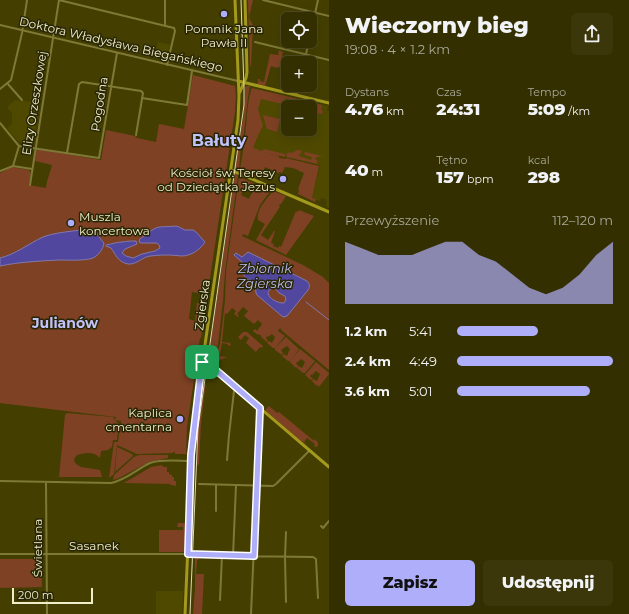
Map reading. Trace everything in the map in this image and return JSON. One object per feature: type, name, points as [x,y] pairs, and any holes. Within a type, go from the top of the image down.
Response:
[{"type":"main road","name":"Zgierska","points":[[185,614],[191,461],[194,427],[202,362],[238,120],[239,96],[235,0]]},
{"type":"main road","name":"Zgierska","points":[[239,96],[248,72],[245,0]]},
{"type":"main road","points":[[238,81],[329,103]]},
{"type":"main road","points":[[230,170],[329,212]]},
{"type":"main road","points":[[202,362],[208,363],[329,467]]},
{"type":"street","points":[[0,89],[10,80],[12,76],[27,0]]},
{"type":"street","points":[[59,0],[174,28],[175,31],[167,65]]},
{"type":"street","name":"Elizy Orzeszkowej","points":[[30,185],[59,0]]},
{"type":"street","points":[[165,0],[165,26]]},
{"type":"street","points":[[263,0],[311,12]]},
{"type":"street","points":[[315,12],[318,0]]},
{"type":"street","points":[[317,13],[329,16]]},
{"type":"street","name":"Doktora Władysława Biegańskiego","points":[[0,25],[238,81]]},
{"type":"street","points":[[255,42],[329,60]]},
{"type":"street","points":[[306,54],[307,48]]},
{"type":"street","name":"Pogodna","points":[[67,153],[99,158],[117,53]]},
{"type":"street","points":[[142,98],[187,105],[192,71]]},
{"type":"street","points":[[0,123],[19,146],[67,153],[79,84],[83,82],[141,91],[143,93],[136,135]]},
{"type":"street","points":[[7,83],[22,100]]},
{"type":"street","points":[[296,96],[297,92]]},
{"type":"street","points":[[13,166],[19,146]]},
{"type":"street","points":[[0,170],[13,166],[32,169]]},
{"type":"street","points":[[227,460],[228,435],[234,391],[236,388]]},
{"type":"street","points":[[251,614],[260,408]]},
{"type":"street","points":[[200,484],[273,486],[309,451]]},
{"type":"street","points":[[0,481],[111,482],[121,480],[153,463],[163,461],[191,461]]},
{"type":"street","name":"Świetlana","points":[[46,482],[47,614]]},
{"type":"street","points":[[216,485],[216,511]]},
{"type":"street","points":[[233,556],[236,485]]},
{"type":"street","points":[[321,526],[322,528],[329,521]]},
{"type":"street","points":[[286,532],[286,602]]},
{"type":"street","name":"Sasanek","points":[[0,554],[188,554],[313,557],[316,559],[318,598]]},
{"type":"street","points":[[220,600],[222,555]]},
{"type":"shaded area","points":[[248,0],[253,0],[249,17],[253,25],[251,66],[250,66]]},
{"type":"shaded area","points":[[158,42],[170,45],[166,60],[154,58]]},
{"type":"shaded area","points":[[279,50],[283,52],[280,67],[277,68],[271,66],[265,86],[257,84],[259,82],[258,79],[264,82],[270,54],[279,55]]},
{"type":"shaded area","points":[[193,75],[235,86],[235,112],[187,427],[187,454],[175,454],[175,452],[173,452],[137,454],[117,445],[114,474],[109,478],[114,442],[118,442],[121,421],[115,420],[116,417],[0,403],[0,173],[12,167],[29,170],[31,174],[29,185],[46,188],[52,165],[35,161],[37,149],[101,160],[106,130],[156,142],[159,124],[184,129]],"holes":[[[192,292],[205,294],[204,303],[197,303],[195,321],[189,319]]]},
{"type":"shaded area","points":[[250,86],[239,170],[235,169],[243,118],[245,87]]},
{"type":"shaded area","points":[[252,88],[303,100],[286,98],[285,100],[281,100],[281,104],[261,99],[258,109],[263,126],[253,148],[262,151],[264,149],[285,154],[285,157],[248,149],[279,156],[279,158],[286,158],[319,166],[312,198],[316,199],[315,202],[298,194],[298,189],[304,173],[293,168],[285,167],[282,173],[278,173],[265,167],[260,178],[266,181],[241,171],[240,169],[250,93]]},
{"type":"shaded area","points":[[255,89],[302,100],[281,100],[281,136],[317,136],[317,103],[328,106],[329,208],[326,206],[327,201],[325,199],[321,198],[320,201],[312,198],[320,165],[248,148]]},
{"type":"shaded area","points":[[15,100],[40,103],[33,145],[19,142],[7,128],[12,124],[12,113],[7,107]]},
{"type":"shaded area","points":[[317,104],[322,105],[322,114],[317,114]]},
{"type":"shaded area","points":[[263,115],[280,119],[277,132],[267,129]]},
{"type":"shaded area","points":[[297,150],[302,152],[299,156],[311,160],[312,157],[305,155],[305,152],[323,157],[316,157],[315,159],[317,160],[317,164],[287,157],[286,154]]},
{"type":"shaded area","points":[[235,174],[238,175],[225,272],[218,344],[211,363],[208,361]]},
{"type":"shaded area","points":[[239,177],[254,183],[251,188],[245,186],[241,195],[249,199],[256,186],[255,183],[271,190],[260,205],[248,236],[243,234],[242,236],[303,265],[323,277],[329,283],[329,370],[280,328],[278,331],[285,336],[275,348],[273,348],[267,343],[269,341],[272,343],[275,337],[272,334],[268,337],[267,336],[267,342],[259,334],[258,335],[253,331],[255,329],[257,331],[262,324],[258,320],[254,324],[244,316],[248,311],[243,307],[237,314],[239,316],[238,317],[234,314],[236,311],[232,308],[227,314],[225,313],[222,342],[230,343],[231,345],[228,346],[228,344],[222,343],[220,356],[227,357],[220,360],[216,366],[213,364],[217,357],[220,344],[225,301],[226,272]]},
{"type":"shaded area","points":[[273,191],[286,196],[261,235],[268,240],[275,231],[271,243],[274,244],[273,246],[278,248],[279,246],[281,247],[296,211],[298,212],[299,210],[314,216],[286,255],[256,240],[265,224],[258,220],[259,212],[262,204]]},
{"type":"shaded area","points":[[243,332],[247,332],[263,346],[262,348],[260,347],[256,352],[246,343],[249,338],[245,335],[241,340],[238,337]]},
{"type":"shaded area","points":[[286,337],[299,349],[290,361],[282,356],[284,354],[287,356],[288,354],[290,349],[287,346],[281,350],[283,353],[282,355],[275,350],[275,348]]},
{"type":"shaded area","points":[[300,349],[315,361],[305,373],[297,368],[298,366],[296,368],[290,361]],"holes":[[[301,359],[305,362],[302,368],[296,363]]]},
{"type":"shaded area","points":[[316,362],[329,374],[319,387],[312,381],[313,379],[311,380],[305,375]],"holes":[[[316,371],[320,374],[317,381],[310,376]]]},
{"type":"shaded area","points":[[206,381],[201,424],[199,464],[197,466],[196,486],[198,431]]},
{"type":"shaded area","points":[[269,406],[277,413],[279,412],[314,441],[315,439],[318,446],[314,446],[315,444],[307,438],[304,442],[308,447],[302,441],[301,442],[266,411]]},
{"type":"shaded area","points":[[67,413],[113,417],[119,424],[117,440],[113,440],[112,447],[108,450],[101,451],[100,458],[95,454],[86,453],[77,455],[74,459],[75,463],[81,467],[100,470],[102,477],[59,477],[65,415]]},
{"type":"shaded area","points":[[117,447],[132,454],[133,456],[115,472]]},
{"type":"shaded area","points":[[139,455],[168,455],[168,458],[149,462],[113,480],[114,475],[134,457]]},
{"type":"shaded area","points":[[162,465],[163,467],[167,467],[167,472],[174,477],[176,486],[170,484],[124,483],[151,467]]},
{"type":"shaded area","points":[[178,523],[185,523],[185,552],[159,552],[159,530],[183,530],[183,527],[177,527]]},
{"type":"shaded area","points":[[195,557],[199,558],[197,560],[196,574],[204,574],[202,614],[193,614]]},
{"type":"shaded area","points":[[0,559],[41,559],[42,587],[0,588]]},
{"type":"shaded area","points":[[156,591],[183,591],[182,614],[156,614]]},
{"type":"water","points":[[176,226],[185,230],[193,230],[205,242],[198,250],[189,255],[148,256],[131,264],[122,262],[111,248],[106,246],[118,242],[136,241],[137,244],[125,249],[122,253],[133,258],[160,248],[157,243],[140,243],[139,240],[153,229],[158,227]]},
{"type":"water","points":[[90,229],[96,233],[104,243],[100,252],[93,258],[81,260],[30,262],[0,266],[0,258],[43,237]]},
{"type":"water","name":"Zbiornik Zgierska","points":[[248,252],[308,282],[308,290],[287,316],[283,317],[257,295],[255,285],[241,272],[242,262],[234,255],[236,253],[242,257]],"holes":[[[273,288],[279,293],[285,296],[286,300],[284,303],[277,302],[269,295],[269,290]]]},
{"type":"waterway","points":[[306,302],[329,320]]},
{"type":"tram line","points":[[190,614],[198,428],[244,105],[241,0]]},
{"type":"place","name":"Pomnik Jana Pawła II","points":[[224,14]]},
{"type":"place","name":"Kościół św. Teresy od Dzieciątka Jezus","points":[[283,179]]},
{"type":"place","name":"Muszla koncertowa","points":[[71,223]]},
{"type":"place","name":"Kaplica cmentarna","points":[[180,419]]},
{"type":"district","name":"Bałuty","points":[[219,140]]},
{"type":"district","name":"Julianów","points":[[65,323]]},
{"type":"route","points":[[202,362],[210,365],[260,408],[254,556],[188,554],[191,455],[202,362]]}]
